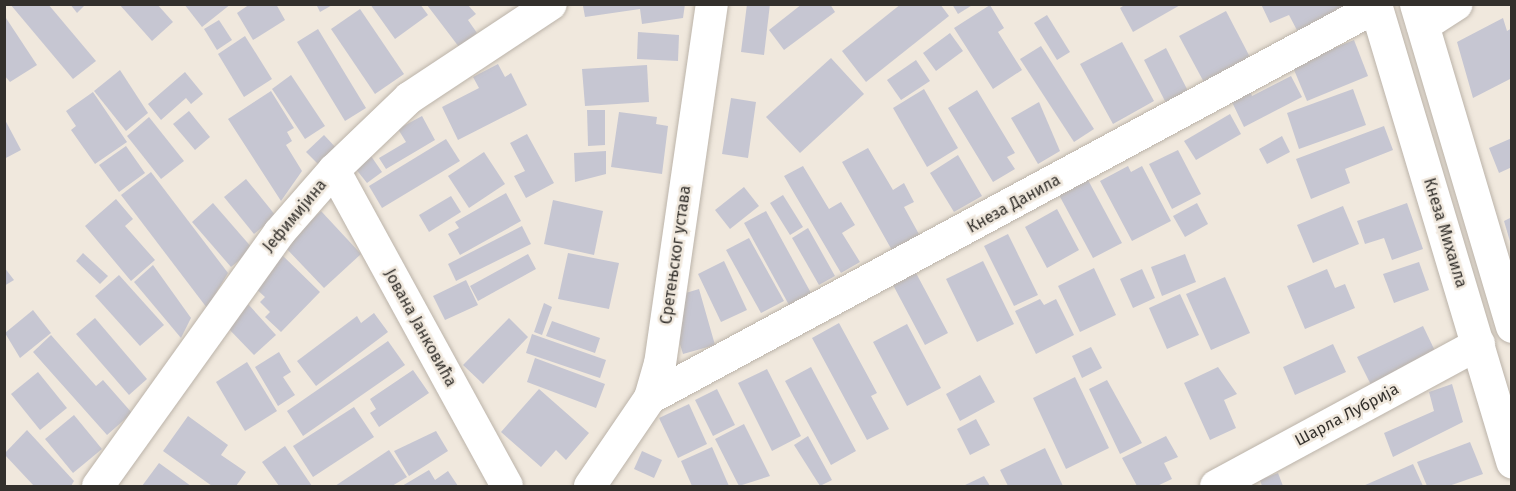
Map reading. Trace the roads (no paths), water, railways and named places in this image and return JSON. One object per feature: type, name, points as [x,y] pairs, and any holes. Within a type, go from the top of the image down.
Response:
[{"type":"main road","name":"Кнеза Михаила","points":[[1376,6],[1479,345],[1512,462]]},
{"type":"main road","points":[[1419,15],[1510,317]]},
{"type":"street","name":"Јефимијина","points":[[98,486],[279,233],[334,170],[409,98],[551,4]]},
{"type":"street","name":"Сретењског устава","points":[[590,486],[650,398],[660,364],[712,4]]},
{"type":"street","points":[[1419,15],[1457,4]]},
{"type":"street","name":"Кнеза Данила","points":[[650,398],[1376,6]]},
{"type":"street","name":"Јована Јанковића","points":[[334,170],[507,486]]},
{"type":"street","name":"Шарла Лубрија","points":[[1229,483],[1479,345]]}]
